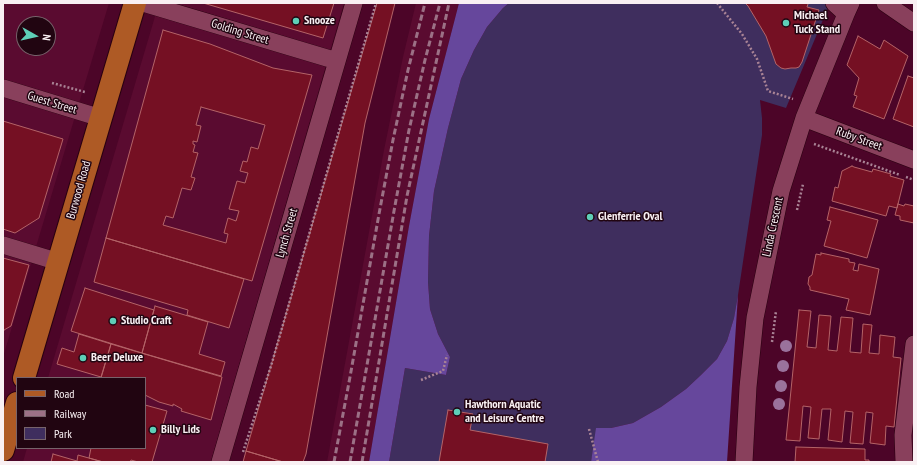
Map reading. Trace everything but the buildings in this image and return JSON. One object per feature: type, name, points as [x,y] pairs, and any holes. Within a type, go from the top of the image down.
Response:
[{"type":"main road","name":"Burwood Road","points":[[24,377],[135,3]]},
{"type":"main road","points":[[3,450],[16,406]]},
{"type":"street","name":"Golding Street","points":[[143,3],[337,61]]},
{"type":"street","name":"Lynch Street","points":[[220,462],[354,3]]},
{"type":"street","points":[[885,3],[914,23]]},
{"type":"street","name":"Linda Crescent","points":[[744,462],[748,387],[755,318],[781,191],[804,118],[844,7]]},
{"type":"street","name":"Guest Street","points":[[3,88],[101,118]]},
{"type":"street","name":"Ruby Street","points":[[804,118],[914,160]]},
{"type":"street","points":[[3,246],[59,262]]},
{"type":"street","points":[[904,462],[903,435],[914,344]]},
{"type":"path","points":[[242,455],[271,366],[376,3]]},
{"type":"path","points":[[717,3],[742,34],[757,58],[768,91],[796,100]]},
{"type":"path","points":[[812,150],[813,144],[914,180]]},
{"type":"path","points":[[796,212],[804,183]]},
{"type":"path","points":[[772,342],[777,305]]},
{"type":"path","points":[[421,380],[443,372],[447,355]]},
{"type":"path","points":[[589,429],[598,462]]},
{"type":"shaded area","points":[[3,3],[109,3],[3,357]]},
{"type":"shaded area","points":[[159,3],[344,3],[211,462],[23,462],[27,449],[146,449],[146,377],[48,377]]},
{"type":"shaded area","points":[[416,3],[459,3],[429,119],[409,226],[369,462],[327,462],[384,150],[403,57]]},
{"type":"shaded area","points":[[459,3],[509,3],[487,27],[474,50],[461,79],[434,191],[429,236],[428,282],[430,309],[438,334],[450,357],[446,375],[405,368],[389,462],[369,462],[409,226],[429,119]]},
{"type":"shaded area","points":[[738,295],[727,462],[591,462],[596,428],[611,428],[633,423],[661,407],[686,389],[717,359],[727,341],[734,318]]},
{"type":"green space","name":"Glenferrie Oval","points":[[509,3],[830,3],[786,108],[760,100],[762,135],[738,295],[734,318],[727,341],[717,359],[686,389],[661,407],[633,423],[611,428],[597,428],[591,462],[389,462],[405,368],[446,375],[450,357],[438,334],[430,309],[428,282],[429,236],[434,191],[461,79],[474,50],[487,27]]},
{"type":"railway","points":[[334,462],[393,140],[408,70],[425,3]]},
{"type":"railway","points":[[350,462],[409,130],[440,3]]},
{"type":"railway","points":[[362,462],[407,196],[449,3]]},
{"type":"place","name":"Snooze","points":[[296,21]]},
{"type":"place","name":"Michael Tuck Stand","points":[[786,23]]},
{"type":"place","name":"Glenferrie Oval","points":[[590,217]]},
{"type":"place","name":"Studio Craft","points":[[113,321]]},
{"type":"place","name":"Beer Deluxe","points":[[83,358]]},
{"type":"place","name":"Hawthorn Aquatic and Leisure Centre","points":[[457,412]]},
{"type":"place","name":"Billy Lids","points":[[153,430]]}]
